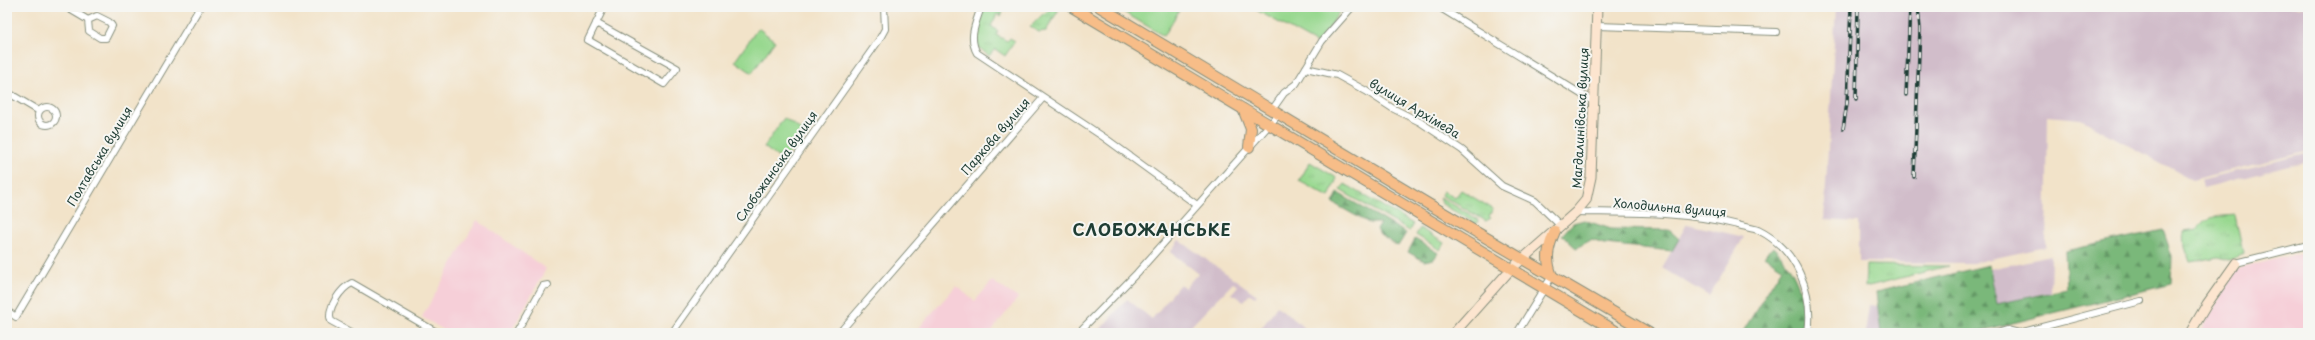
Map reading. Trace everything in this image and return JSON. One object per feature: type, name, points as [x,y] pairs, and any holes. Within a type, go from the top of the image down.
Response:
[{"type":"main road","points":[[1072,7],[1619,333]]},
{"type":"main road","points":[[1100,7],[1523,260],[1649,333]]},
{"type":"main road","points":[[1242,109],[1251,129],[1249,147]]},
{"type":"main road","points":[[1552,276],[1548,265],[1547,251],[1558,228]]},
{"type":"street","points":[[66,7],[88,20]]},
{"type":"street","name":"Полтавська вулиця","points":[[7,311],[16,317],[200,7]]},
{"type":"street","points":[[596,23],[677,68],[664,84],[588,40],[596,23],[604,7]]},
{"type":"street","name":"Слобожанська вулиця","points":[[672,333],[879,40],[885,29],[884,7]]},
{"type":"street","points":[[981,7],[972,34],[972,43],[977,53],[1105,138],[1197,205]]},
{"type":"street","points":[[1078,333],[1137,273],[1269,125],[1284,93],[1296,84],[1322,41],[1352,7]]},
{"type":"street","points":[[1439,7],[1594,102]]},
{"type":"street","name":"Магдалинівська вулиця","points":[[1454,333],[1511,269],[1576,212],[1586,200],[1590,187],[1597,7]]},
{"type":"street","points":[[1597,26],[1776,32]]},
{"type":"street","name":"вулиця Архімеда","points":[[1306,68],[1337,76],[1366,90],[1392,108],[1420,122],[1462,150],[1502,186],[1542,206],[1558,228]]},
{"type":"street","points":[[7,92],[40,111]]},
{"type":"street","name":"Паркова вулиця","points":[[839,333],[1043,98]]},
{"type":"street","name":"Холодильна вулиця","points":[[1576,212],[1635,213],[1723,221],[1758,230],[1790,256],[1802,275],[1809,298],[1808,333]]},
{"type":"street","points":[[2190,333],[2207,304],[2236,263],[2308,245]]},
{"type":"street","points":[[1518,333],[1552,276]]},
{"type":"street","points":[[353,333],[331,321],[330,317],[337,298],[352,283],[438,333]]},
{"type":"street","points":[[517,333],[543,286],[548,285]]},
{"type":"street","points":[[1997,333],[2007,330],[2019,333],[2141,301]]},
{"type":"shaded area","points":[[1836,7],[2308,7],[2308,151],[2192,180],[2081,119],[2048,116],[2046,247],[1972,263],[1859,262],[1859,222],[1824,220]]},
{"type":"shaded area","points":[[2308,153],[2308,161],[2203,188],[2201,180]]},
{"type":"shaded area","points":[[477,220],[546,269],[510,333],[449,333],[422,317]]},
{"type":"shaded area","points":[[1687,224],[1744,237],[1709,296],[1662,268]]},
{"type":"shaded area","points":[[1179,240],[1257,295],[1255,297],[1250,294],[1244,301],[1231,294],[1238,286],[1233,283],[1191,326],[1187,331],[1188,333],[1097,333],[1127,299],[1152,319],[1180,284],[1185,288],[1198,273],[1170,252]]},
{"type":"shaded area","points":[[2308,251],[2308,333],[2199,333],[2237,269]]},
{"type":"shaded area","points":[[2051,256],[2050,292],[1997,304],[1990,269]]},
{"type":"shaded area","points":[[992,281],[1018,298],[990,333],[914,333],[956,286],[975,301]]},
{"type":"shaded area","points":[[1869,305],[1877,306],[1881,333],[1865,333]]},
{"type":"shaded area","points":[[1277,306],[1311,333],[1258,333]]},
{"type":"green space","points":[[983,7],[1005,7],[1001,16],[997,14],[991,26],[998,31],[996,35],[1007,41],[1010,38],[1015,41],[1005,56],[995,49],[989,56],[977,46],[976,31]]},
{"type":"green space","points":[[1054,7],[1058,7],[1058,11],[1046,31],[1039,32],[1030,27],[1042,15]]},
{"type":"green space","points":[[1115,7],[1181,7],[1164,36]]},
{"type":"green space","points":[[1251,7],[1342,7],[1319,45]]},
{"type":"green space","points":[[758,28],[775,41],[752,73],[735,61]]},
{"type":"green space","points":[[784,118],[804,132],[783,161],[764,147]]},
{"type":"green space","points":[[1310,162],[1337,178],[1329,197],[1299,181]]},
{"type":"green space","points":[[1345,184],[1413,224],[1409,231],[1340,190]]},
{"type":"green space","points":[[1461,190],[1493,209],[1489,216],[1491,218],[1486,221],[1441,195],[1443,191],[1455,198]]},
{"type":"green space","points":[[1338,193],[1406,233],[1398,246],[1380,235],[1377,229],[1380,223],[1369,223],[1333,203]]},
{"type":"green space","points":[[1440,197],[1479,220],[1476,224],[1442,204]]},
{"type":"green space","points":[[2235,215],[2243,253],[2232,261],[2219,257],[2190,262],[2185,247],[2184,231],[2198,229],[2205,221],[2214,217]]},
{"type":"green space","points":[[1584,220],[1611,229],[1669,230],[1679,239],[1672,251],[1605,244],[1591,240],[1576,248],[1562,235],[1573,223]]},
{"type":"green space","points":[[1420,228],[1444,243],[1440,250],[1416,235]]},
{"type":"green space","points":[[2163,230],[2172,256],[2171,284],[1972,333],[1881,333],[1876,292],[1989,265],[1997,304],[2067,289],[2065,251]]},
{"type":"green space","points":[[1415,239],[1438,253],[1434,259],[1424,261],[1408,252]]},
{"type":"green space","points":[[1773,247],[1788,266],[1798,286],[1803,309],[1800,333],[1742,333],[1782,268],[1764,256]]},
{"type":"green space","points":[[1866,265],[1948,266],[1865,287]]},
{"type":"railway","points":[[1843,129],[1847,103],[1851,7]]},
{"type":"railway","points":[[1856,99],[1858,7]]},
{"type":"railway","points":[[1906,95],[1910,7]]},
{"type":"railway","points":[[1914,177],[1920,29],[1918,7]]},
{"type":"district","name":"СЛОБОЖАНСЬКЕ","points":[[1152,229]]}]
